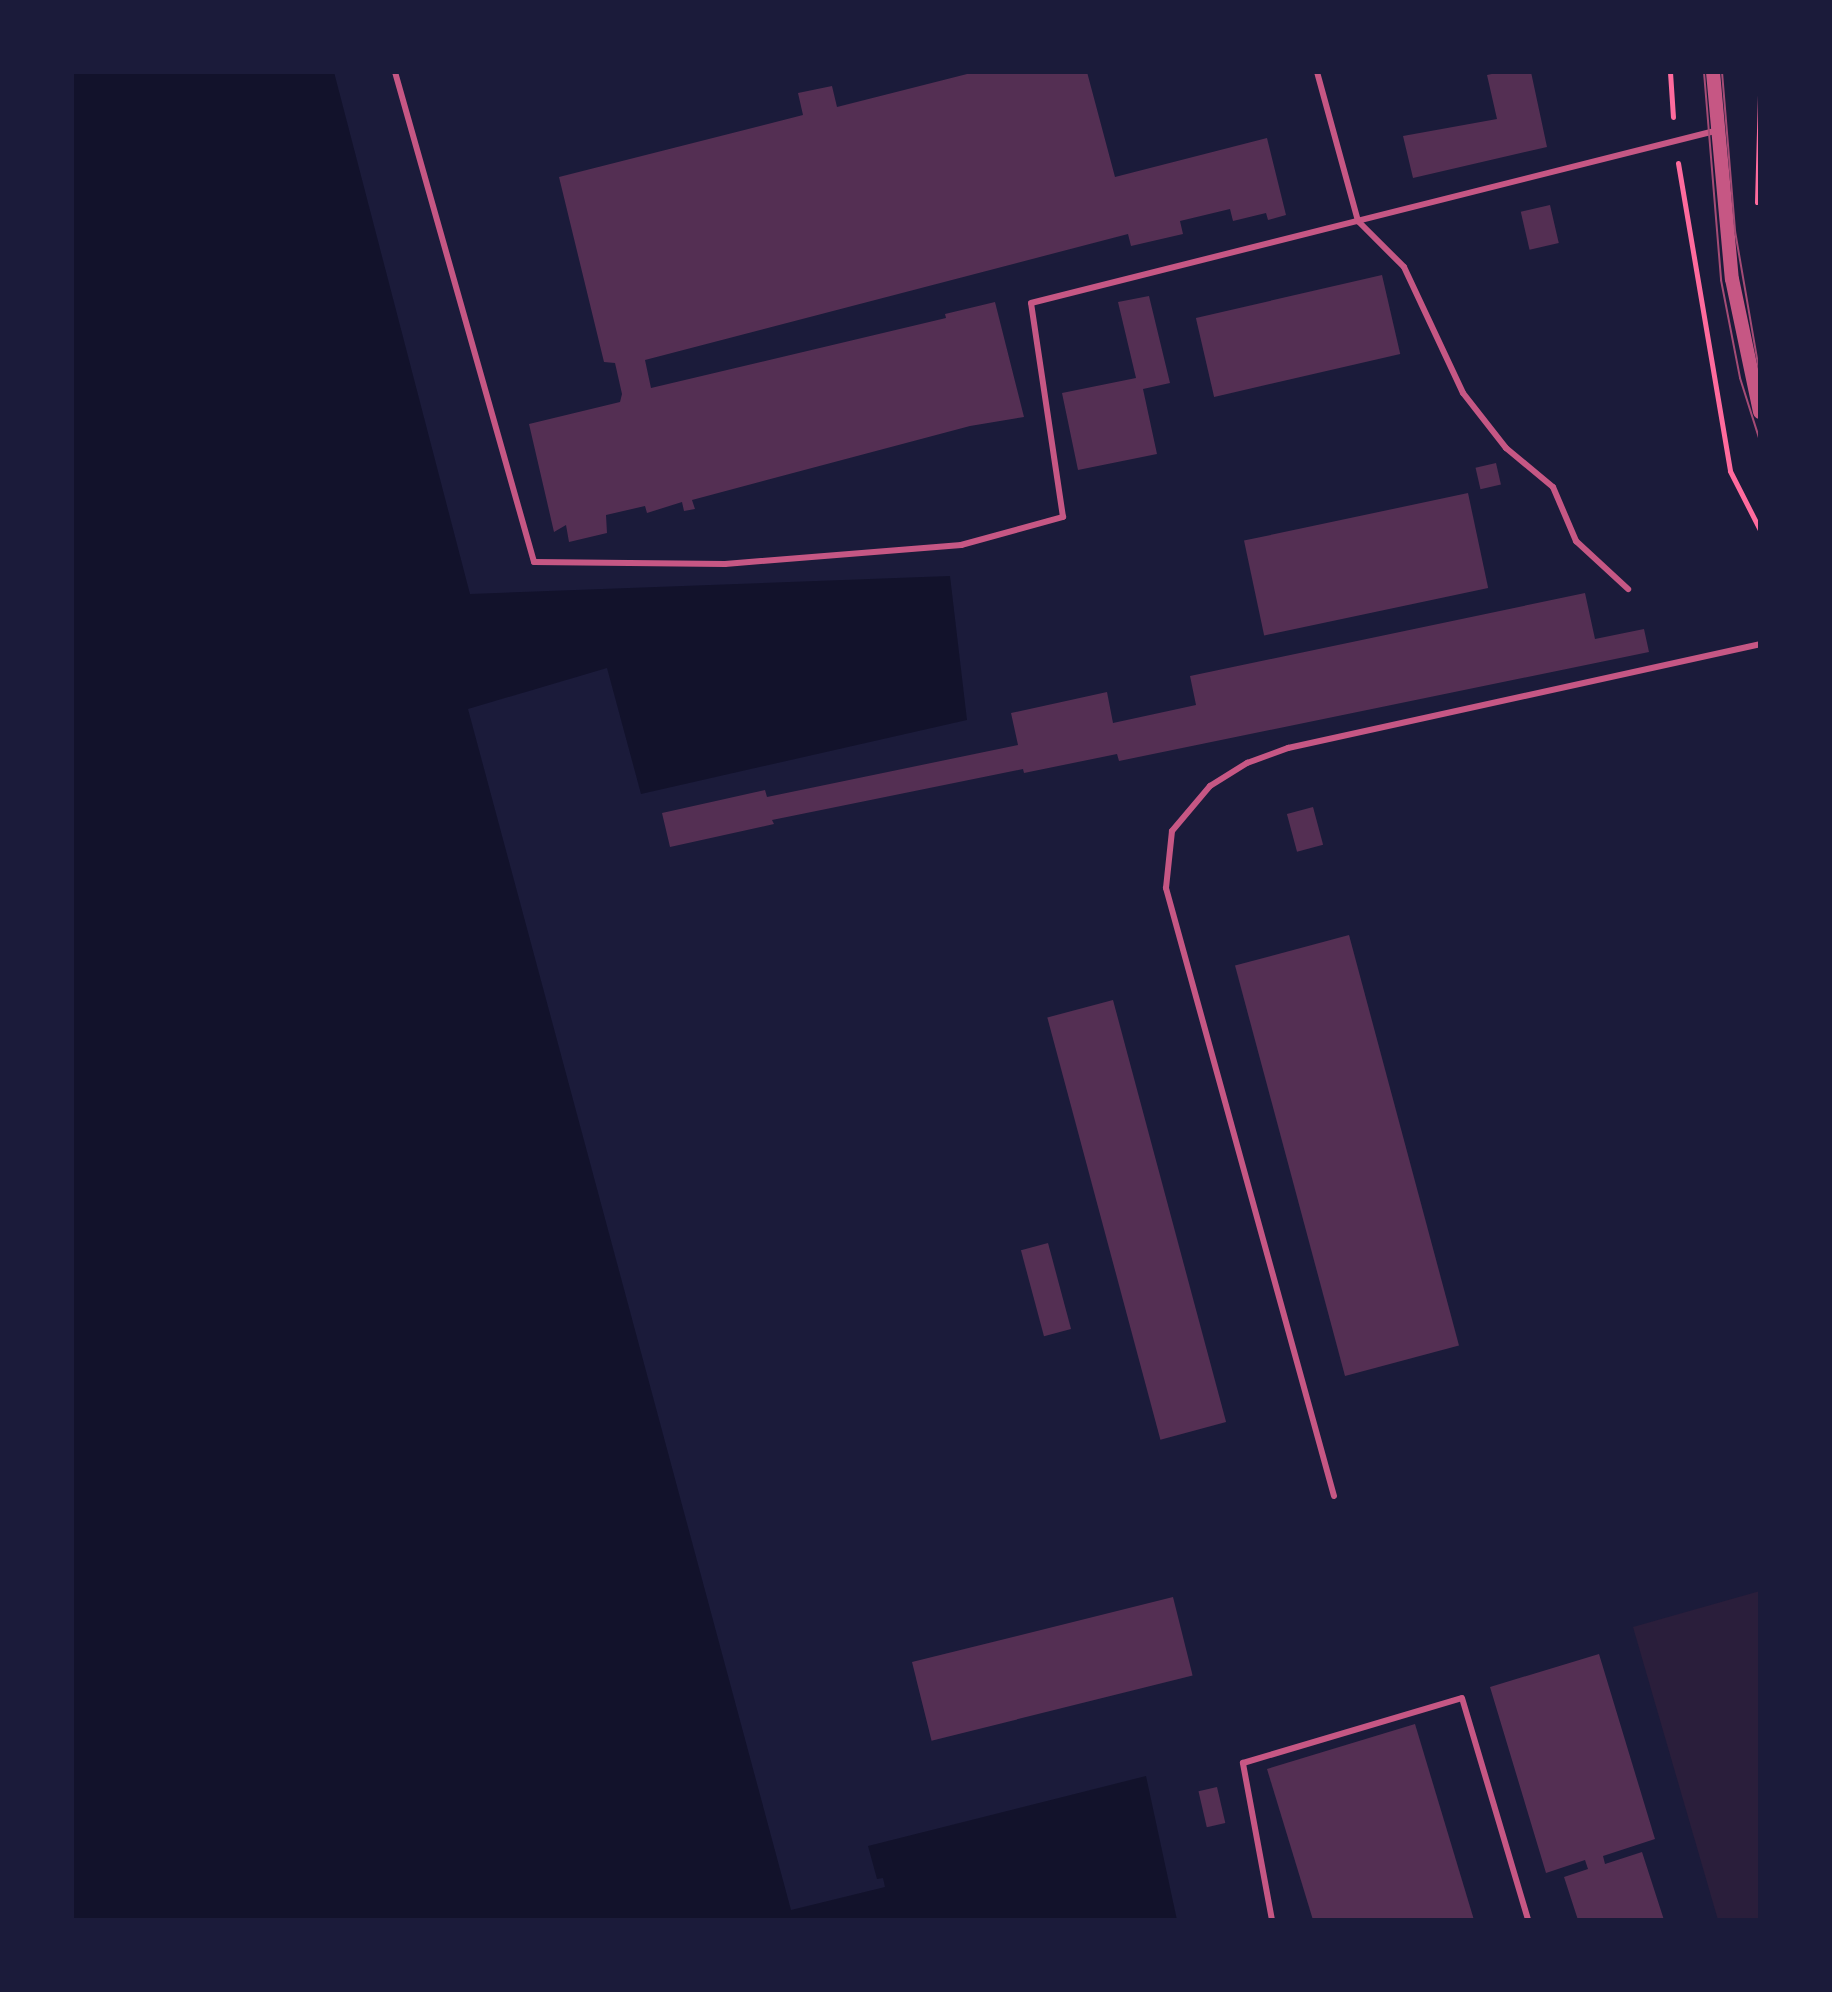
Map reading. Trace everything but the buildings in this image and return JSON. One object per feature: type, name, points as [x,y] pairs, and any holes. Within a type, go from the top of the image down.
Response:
[{"type":"street","points":[[1713,72],[1715,131],[1739,327],[1760,412]]},
{"type":"lane","points":[[395,72],[534,562],[725,564],[945,547],[1063,517],[1031,303],[1715,131]]},
{"type":"lane","points":[[1317,72],[1358,221],[1404,267],[1463,393],[1506,448],[1553,487],[1576,541],[1628,589]]},
{"type":"lane","points":[[1334,1496],[1166,888],[1172,831],[1210,786],[1247,763],[1288,748],[1760,644]]},
{"type":"lane","points":[[1272,1920],[1243,1763],[1462,1698],[1528,1920]]},
{"type":"path","points":[[1670,72],[1674,141],[1730,471],[1760,530]]},
{"type":"path","points":[[1758,214],[1760,94]]},
{"type":"shaded area","points":[[72,72],[334,72],[470,594],[950,576],[967,720],[641,794],[607,668],[468,709],[791,1910],[885,1887],[883,1878],[877,1879],[868,1846],[1146,1776],[1177,1920],[72,1920]]},
{"type":"shaded area","points":[[1760,1591],[1760,1920],[1718,1920],[1633,1627]]},
{"type":"tram line","points":[[1704,72],[1721,280],[1740,378],[1760,441]]},
{"type":"tram line","points":[[1722,72],[1735,231],[1760,376]]}]
